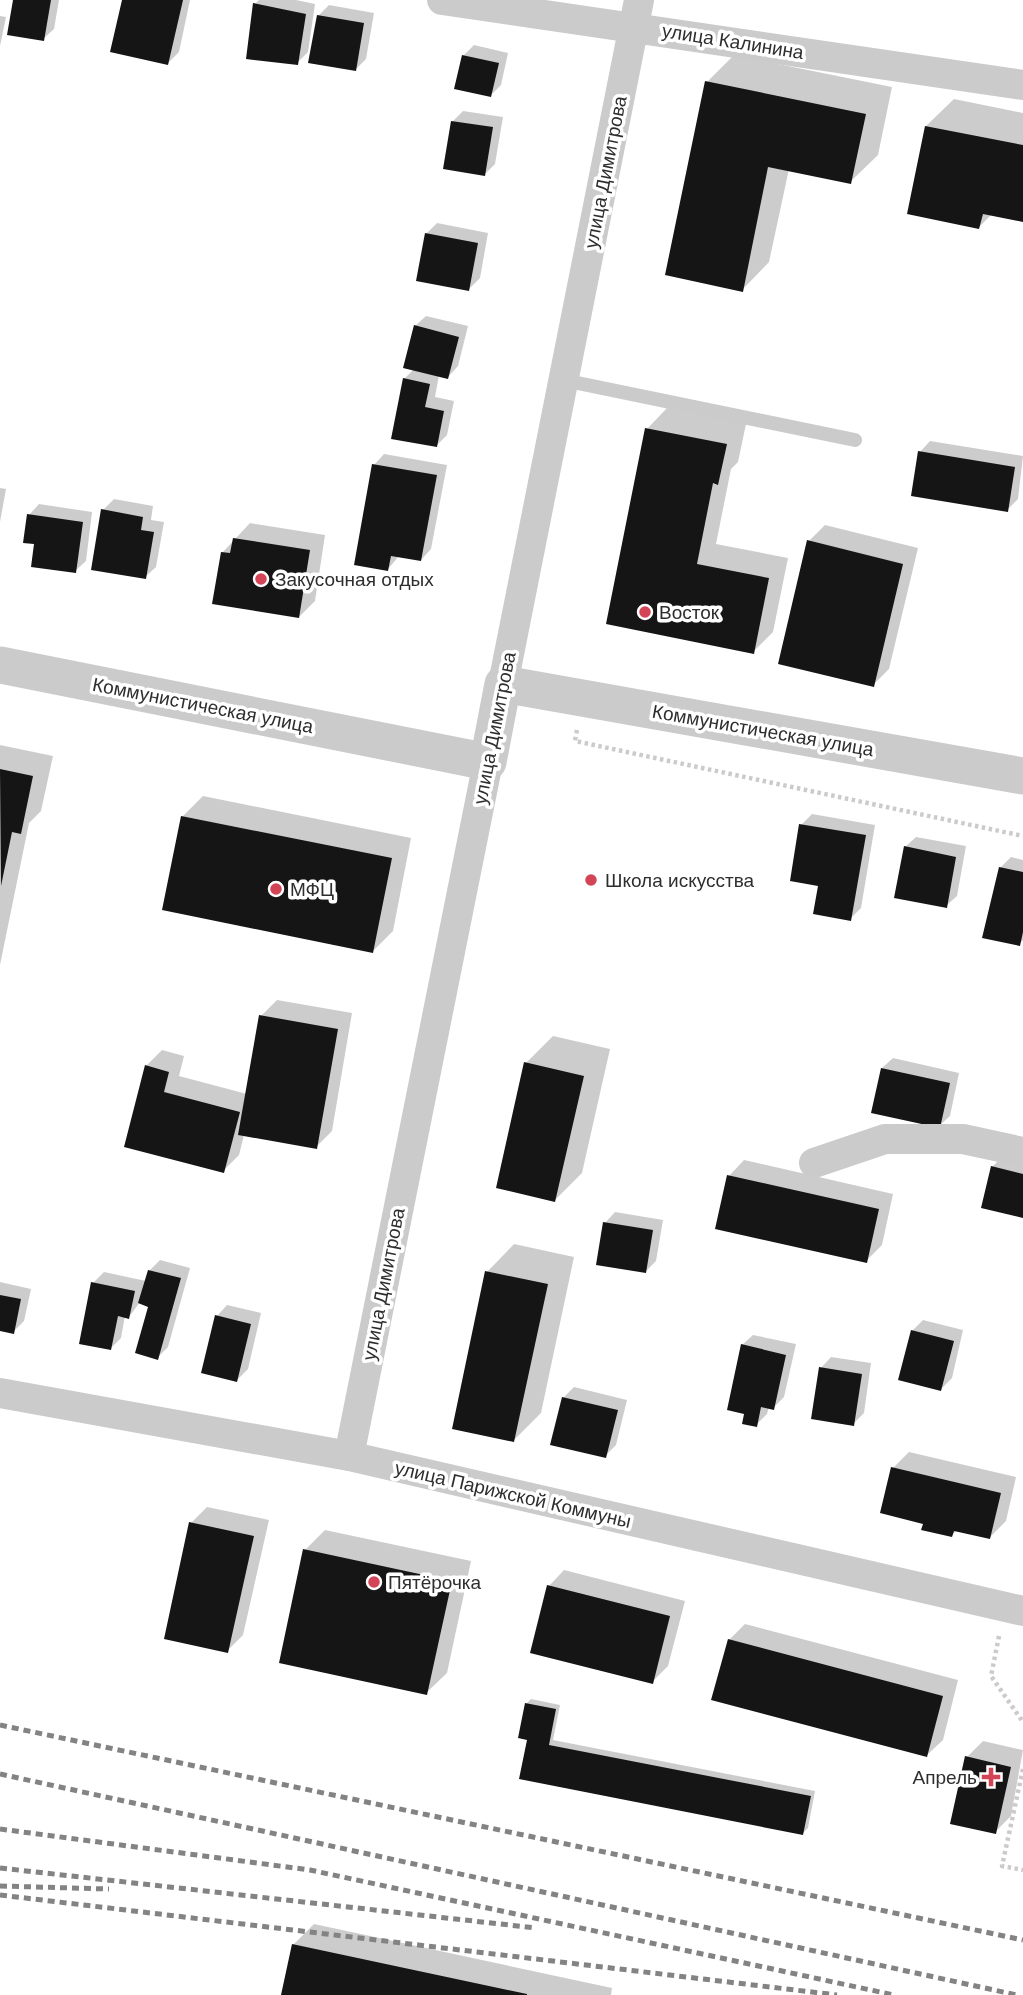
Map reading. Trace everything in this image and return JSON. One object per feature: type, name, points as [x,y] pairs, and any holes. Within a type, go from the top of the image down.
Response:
[{"type":"street","name":"улица Калинина","points":[[442,0],[637,13],[1023,85]]},
{"type":"street","name":"улица Димитрова","points":[[349,1456],[637,13]]},
{"type":"street","name":"Коммунистическая улица","points":[[0,665],[488,762]]},
{"type":"street","name":"Коммунистическая улица","points":[[503,684],[1023,776]]},
{"type":"street","points":[[814,1163],[885,1139],[963,1139],[1023,1152]]},
{"type":"street","name":"улица Парижской Коммуны","points":[[0,1393],[349,1456],[1014,1609]]},
{"type":"lane","points":[[564,380],[855,440]]},
{"type":"path","points":[[582,698],[575,741],[1023,836]]},
{"type":"path","points":[[1014,1609],[991,1676],[1023,1723]]},
{"type":"path","points":[[1023,1769],[1002,1866],[1023,1870]]},
{"type":"building","points":[[13,0],[51,0],[44,41],[7,35]]},
{"type":"building","points":[[122,0],[183,0],[168,65],[110,52]]},
{"type":"building","points":[[253,3],[306,14],[298,65],[246,59]]},
{"type":"building","points":[[317,15],[364,23],[356,71],[308,63]]},
{"type":"building","points":[[462,55],[499,63],[491,97],[454,89]]},
{"type":"building","points":[[705,81],[866,114],[851,184],[768,167],[743,292],[665,275]]},
{"type":"building","points":[[451,121],[493,127],[485,176],[443,169]]},
{"type":"building","points":[[925,126],[1023,145],[1023,222],[983,214],[979,229],[907,214]]},
{"type":"building","points":[[425,233],[478,243],[469,291],[416,281]]},
{"type":"building","points":[[414,325],[459,337],[448,379],[403,368]]},
{"type":"building","points":[[403,378],[430,384],[425,407],[444,411],[437,447],[391,439]]},
{"type":"building","points":[[645,428],[727,444],[718,485],[713,483],[697,564],[769,578],[754,654],[606,624]]},
{"type":"building","points":[[918,451],[1015,467],[1008,512],[911,496]]},
{"type":"building","points":[[372,464],[437,475],[421,561],[391,556],[388,571],[354,565]]},
{"type":"building","points":[[101,509],[143,517],[141,530],[154,532],[146,579],[91,570]]},
{"type":"building","points":[[27,514],[83,522],[76,573],[31,567],[34,544],[23,543]]},
{"type":"building","name":"Закусочная отдых","points":[[233,538],[310,550],[299,618],[212,604],[221,552],[230,553]]},
{"type":"building","points":[[807,540],[903,564],[874,687],[778,664]]},
{"type":"building","points":[[0,769],[33,776],[21,834],[12,832],[1,886]]},
{"type":"building","name":"МФЦ","points":[[181,816],[392,858],[373,953],[162,910]]},
{"type":"building","points":[[799,824],[866,835],[851,921],[813,914],[818,886],[790,881]]},
{"type":"building","points":[[904,846],[956,857],[947,908],[894,898]]},
{"type":"building","points":[[999,867],[1023,872],[1023,932],[1020,946],[982,938]]},
{"type":"building","points":[[259,1015],[338,1029],[317,1149],[238,1135]]},
{"type":"building","points":[[524,1062],[584,1076],[555,1202],[496,1188]]},
{"type":"building","points":[[145,1065],[169,1072],[164,1092],[240,1112],[224,1173],[124,1147]]},
{"type":"building","points":[[881,1068],[950,1083],[940,1128],[871,1113]]},
{"type":"building","points":[[991,1166],[1023,1174],[1023,1218],[981,1208]]},
{"type":"building","points":[[727,1175],[879,1209],[867,1263],[715,1229]]},
{"type":"building","points":[[603,1222],[653,1230],[646,1273],[596,1265]]},
{"type":"building","points":[[148,1270],[181,1278],[158,1360],[135,1353],[148,1307],[138,1303]]},
{"type":"building","points":[[485,1271],[548,1284],[514,1442],[452,1429]]},
{"type":"building","points":[[91,1282],[135,1291],[129,1319],[118,1316],[111,1350],[79,1344]]},
{"type":"building","points":[[0,1295],[21,1299],[14,1334],[0,1331]]},
{"type":"building","points":[[215,1315],[251,1324],[237,1382],[201,1373]]},
{"type":"building","points":[[911,1330],[954,1341],[941,1391],[898,1380]]},
{"type":"building","points":[[741,1344],[786,1355],[774,1410],[761,1407],[757,1427],[742,1424],[744,1414],[727,1410]]},
{"type":"building","points":[[819,1367],[862,1374],[854,1426],[811,1419]]},
{"type":"building","points":[[562,1397],[618,1410],[606,1458],[550,1445]]},
{"type":"building","points":[[891,1467],[1001,1493],[990,1539],[954,1531],[952,1537],[921,1530],[923,1524],[880,1513]]},
{"type":"building","points":[[189,1522],[254,1536],[228,1653],[164,1639]]},
{"type":"building","points":[[303,1549],[452,1581],[427,1695],[279,1663]]},
{"type":"building","points":[[547,1585],[670,1616],[653,1684],[530,1653]]},
{"type":"building","points":[[728,1639],[943,1696],[927,1757],[711,1700]]},
{"type":"building","points":[[525,1703],[556,1709],[549,1745],[811,1796],[803,1835],[519,1779],[527,1740],[518,1738]]},
{"type":"building","points":[[965,1756],[1011,1767],[996,1834],[950,1824]]},
{"type":"building","points":[[292,1944],[527,1994],[527,1995],[281,1995]]},
{"type":"railway","points":[[0,1725],[1023,1940]]},
{"type":"railway","points":[[0,1774],[1017,1995]]},
{"type":"railway","points":[[0,1829],[310,1870],[894,1995]]},
{"type":"railway","points":[[0,1868],[536,1928]]},
{"type":"railway","points":[[0,1886],[109,1889]]},
{"type":"railway","points":[[0,1895],[837,1995]]},
{"type":"place","name":"Закусочная отдых","points":[[261,579]]},
{"type":"place","name":"Восток","points":[[645,612]]},
{"type":"place","name":"Школа искусства","points":[[591,880]]},
{"type":"place","name":"МФЦ","points":[[276,889]]},
{"type":"place","name":"Пятёрочка","points":[[374,1582]]},
{"type":"place","name":"Апрель","points":[[991,1777]]}]
